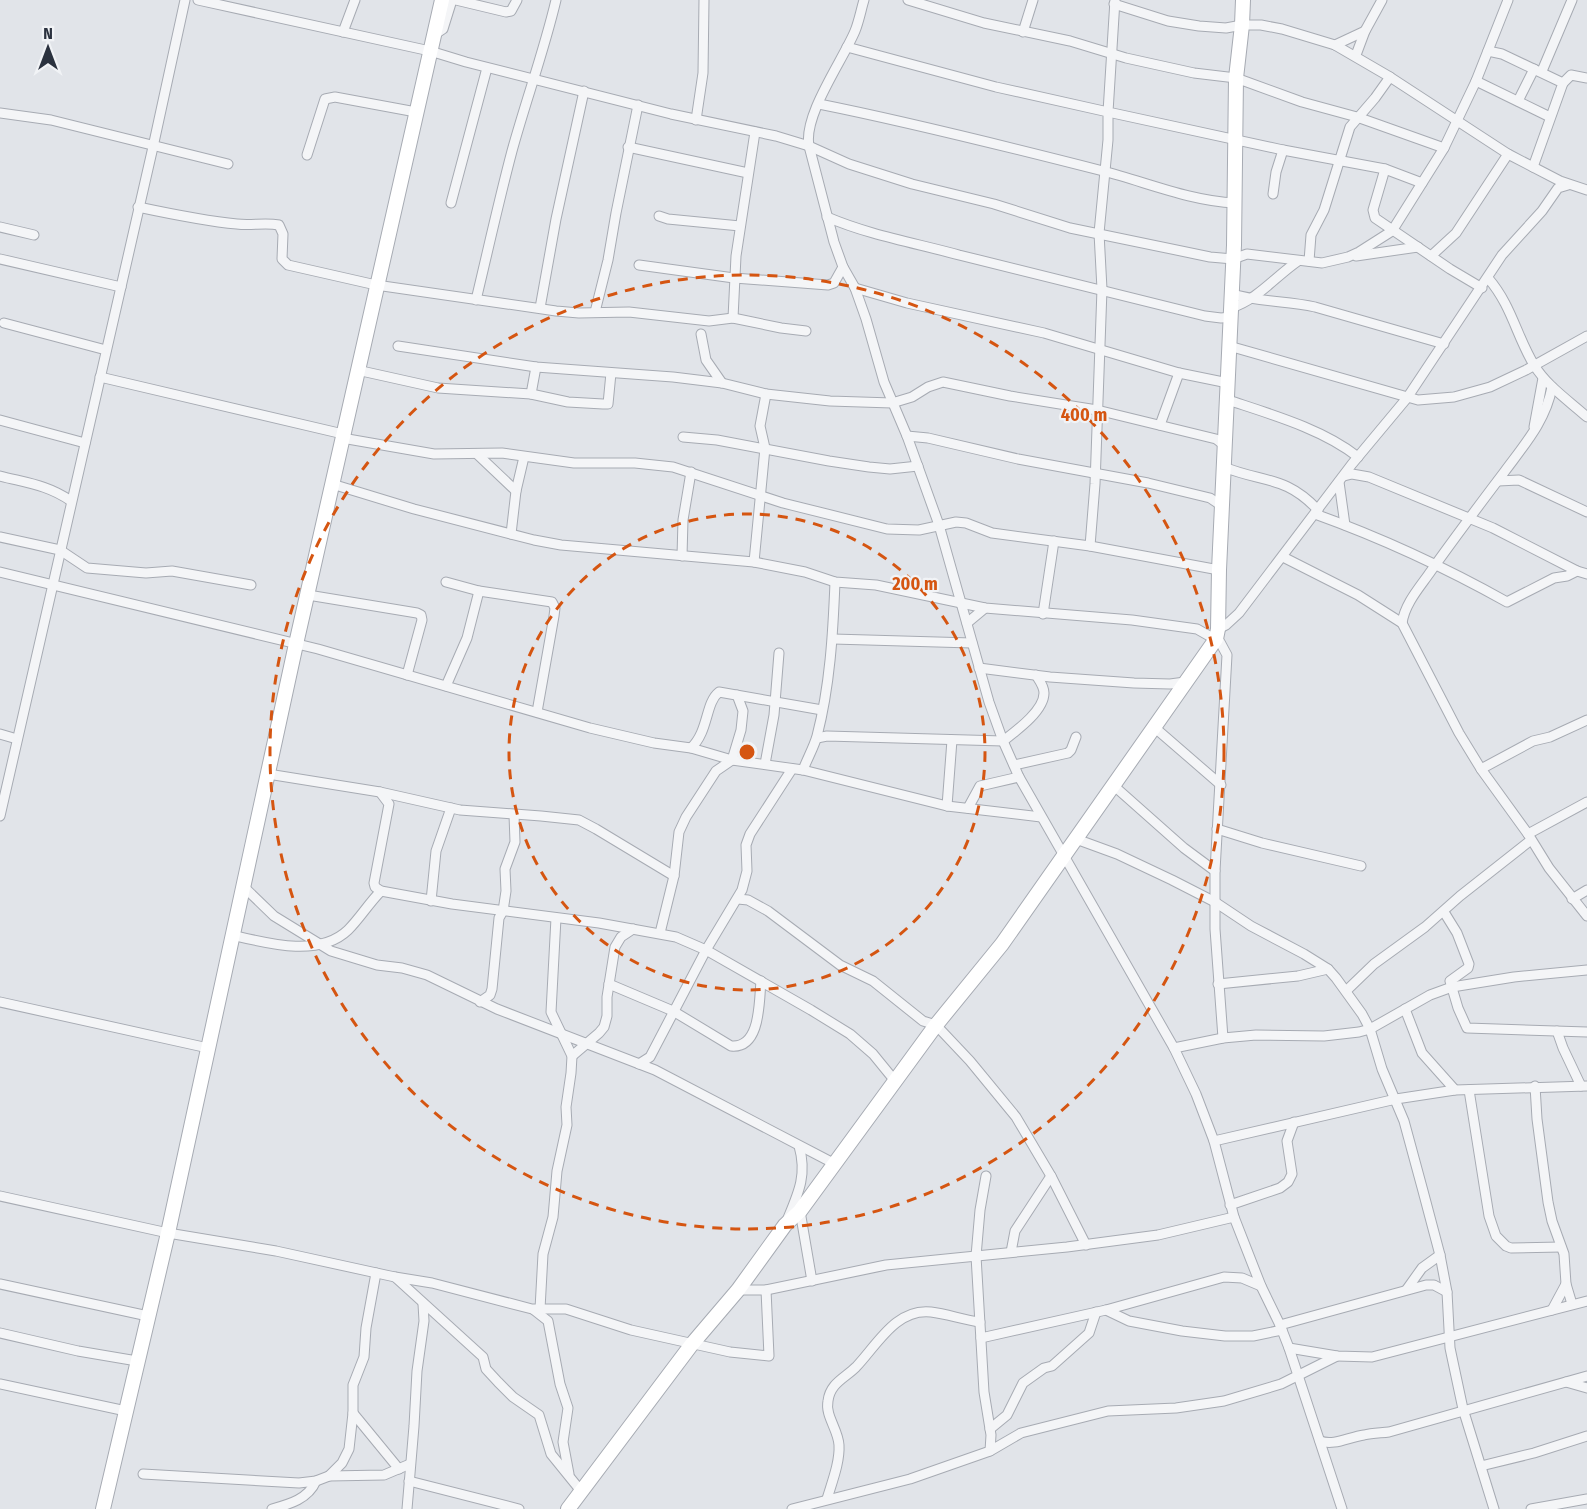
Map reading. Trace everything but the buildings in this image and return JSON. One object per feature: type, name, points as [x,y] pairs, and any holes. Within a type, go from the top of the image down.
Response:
[{"type":"street","points":[[0,816],[185,0]]},
{"type":"street","points":[[198,0],[430,51],[487,68],[696,120],[776,136],[809,146],[849,164],[912,184],[994,204],[1070,228],[1179,252],[1233,260],[1247,254],[1322,263],[1418,247]]},
{"type":"street","points":[[343,32],[355,0]]},
{"type":"street","points":[[103,1509],[168,1233],[296,644],[309,595],[376,285],[442,0]]},
{"type":"street","points":[[434,35],[443,29],[454,0],[506,12],[511,11],[517,0]]},
{"type":"street","points":[[476,300],[512,153],[543,52],[556,0]]},
{"type":"street","points":[[696,120],[703,73],[704,0]]},
{"type":"street","points":[[864,0],[855,32],[807,132],[827,217],[843,267],[855,288],[892,404],[907,436],[939,525],[1002,741],[1031,799],[1174,1048],[1197,1094],[1214,1141],[1234,1216],[1261,1286],[1289,1348],[1342,1509]]},
{"type":"street","points":[[908,0],[1023,33],[1070,41],[1112,54],[1194,73],[1236,78],[1444,148]]},
{"type":"street","points":[[1023,33],[1033,0]]},
{"type":"street","points":[[1223,1038],[1218,984],[1215,871],[1227,655],[1217,634],[1218,499],[1224,466],[1222,441],[1228,400],[1235,203],[1236,78],[1243,0]]},
{"type":"street","points":[[1356,55],[1365,31],[1382,0]]},
{"type":"street","points":[[1348,257],[1392,231],[1444,148],[1476,81],[1508,0]]},
{"type":"street","points":[[1518,101],[1538,70],[1572,0]]},
{"type":"street","points":[[1090,546],[1102,289],[1099,233],[1106,172],[1115,2],[1168,21],[1226,28],[1261,25],[1335,45],[1356,55],[1508,154],[1568,185],[1587,190]]},
{"type":"street","points":[[1335,45],[1365,31]]},
{"type":"street","points":[[847,47],[996,87],[1236,141],[1384,169],[1422,183]]},
{"type":"street","points":[[1490,47],[1563,83]]},
{"type":"street","points":[[451,203],[487,68]]},
{"type":"street","points":[[1533,167],[1563,83],[1571,75],[1587,78]]},
{"type":"street","points":[[1309,261],[1311,235],[1324,210],[1350,127],[1376,98],[1390,77]]},
{"type":"street","points":[[1476,81],[1550,117]]},
{"type":"street","points":[[540,308],[556,219],[584,91]]},
{"type":"street","points":[[308,155],[325,99],[335,97],[416,112]]},
{"type":"street","points":[[819,104],[907,122],[1106,172],[1193,197],[1221,203],[1235,203]]},
{"type":"street","points":[[595,312],[608,260],[628,147],[638,105]]},
{"type":"street","points":[[0,113],[51,120],[228,164]]},
{"type":"street","points":[[733,318],[734,278],[740,226],[755,132]]},
{"type":"street","points":[[628,147],[748,173]]},
{"type":"street","points":[[1273,194],[1276,172],[1284,150]]},
{"type":"street","points":[[1431,256],[1456,233],[1508,154]]},
{"type":"street","points":[[1384,169],[1373,210],[1375,218],[1482,288]]},
{"type":"street","points":[[1554,178],[1558,188]]},
{"type":"street","points":[[572,1507],[581,1491],[692,1344],[738,1290],[785,1225],[800,1210],[936,1025],[1002,944],[1064,858],[1217,634],[1239,613],[1355,461],[1407,398],[1502,255],[1542,211],[1558,188],[1568,185]]},
{"type":"street","points":[[138,207],[176,216],[239,225],[265,223],[279,225],[283,234],[282,259],[288,265],[376,285],[569,313],[629,312],[709,321],[733,318],[806,331]]},
{"type":"street","points":[[659,216],[668,219],[740,226]]},
{"type":"street","points":[[827,217],[855,229],[1014,270],[1214,317],[1231,306],[1250,300],[1298,303],[1444,344]]},
{"type":"street","points":[[0,227],[34,235]]},
{"type":"street","points":[[0,259],[121,287]]},
{"type":"street","points":[[1250,300],[1281,272],[1298,261]]},
{"type":"street","points":[[639,265],[734,278],[828,285],[834,283],[843,267]]},
{"type":"street","points":[[1488,278],[1510,309],[1534,365],[1543,378],[1587,417]]},
{"type":"street","points":[[855,288],[907,303],[1044,333],[1179,373],[1228,383]]},
{"type":"street","points":[[691,320],[701,334],[706,360],[722,383]]},
{"type":"street","points":[[701,334],[709,321]]},
{"type":"street","points":[[4,323],[106,350]]},
{"type":"street","points":[[1229,346],[1418,400],[1454,397],[1490,387],[1587,336]]},
{"type":"street","points":[[398,346],[536,367],[722,383],[766,394],[830,401],[892,404],[943,382],[1097,410],[1222,441]]},
{"type":"street","points":[[531,394],[536,367]]},
{"type":"street","points":[[357,370],[438,388],[531,394],[568,402],[608,404],[611,373]]},
{"type":"street","points":[[1160,424],[1179,373]]},
{"type":"street","points":[[100,377],[343,436],[434,454],[502,453],[574,463],[654,464],[691,472],[759,496],[887,529],[910,530],[956,522],[966,523],[992,533],[1090,546],[1219,570]]},
{"type":"street","points":[[1534,433],[1543,378]]},
{"type":"street","points":[[1402,623],[1404,611],[1435,566],[1534,433],[1549,402],[1552,387]]},
{"type":"street","points":[[754,562],[765,448],[760,426],[766,394]]},
{"type":"street","points":[[1549,402],[1562,396]]},
{"type":"street","points":[[1228,400],[1285,420],[1343,445],[1370,442]]},
{"type":"street","points":[[1097,422],[1114,416]]},
{"type":"street","points":[[0,420],[85,443]]},
{"type":"street","points":[[683,436],[869,467],[890,469],[918,466]]},
{"type":"street","points":[[907,436],[928,438],[1018,459],[1095,472],[1218,499]]},
{"type":"street","points":[[1343,445],[1369,477]]},
{"type":"street","points":[[477,454],[516,490]]},
{"type":"street","points":[[511,534],[516,490],[524,457]]},
{"type":"street","points":[[1224,466],[1244,474],[1268,478],[1284,484],[1308,499],[1317,512],[1507,602],[1536,586],[1582,572]]},
{"type":"street","points":[[682,556],[683,520],[691,472]]},
{"type":"street","points":[[1341,479],[1352,474],[1369,477],[1512,537],[1582,572]]},
{"type":"street","points":[[0,476],[55,490],[71,501]]},
{"type":"street","points":[[1341,479],[1345,525]]},
{"type":"street","points":[[1498,482],[1519,480],[1587,512]]},
{"type":"street","points":[[332,484],[407,507],[561,545],[754,562],[805,572],[836,582],[876,585],[985,608],[1158,623],[1217,634]]},
{"type":"street","points":[[927,528],[933,512]]},
{"type":"street","points":[[0,537],[60,550],[87,568],[146,573],[172,571],[250,585]]},
{"type":"street","points":[[1043,614],[1054,542]]},
{"type":"street","points":[[1283,557],[1358,595],[1402,623],[1459,733],[1481,769],[1584,913]]},
{"type":"street","points":[[0,572],[296,644],[632,738],[691,748],[732,760],[803,770],[947,806],[1041,817]]},
{"type":"street","points":[[446,582],[479,591],[549,600],[554,605],[537,712]]},
{"type":"street","points":[[803,770],[821,735],[822,710],[833,639],[836,582]]},
{"type":"street","points":[[446,686],[467,638],[479,591]]},
{"type":"street","points":[[309,595],[421,615],[422,620],[407,675]]},
{"type":"street","points":[[955,641],[985,608]]},
{"type":"street","points":[[1391,615],[1404,611]]},
{"type":"street","points":[[833,639],[972,643]]},
{"type":"street","points":[[765,765],[775,702],[779,653]]},
{"type":"street","points":[[979,668],[1151,684],[1185,682]]},
{"type":"street","points":[[821,735],[1002,741],[1022,726],[1042,702],[1043,687],[1036,675]]},
{"type":"street","points":[[691,748],[700,739],[718,692],[822,710]]},
{"type":"street","points":[[660,933],[674,876],[679,832],[716,771],[732,760],[741,730],[743,711],[737,695]]},
{"type":"street","points":[[1481,769],[1533,741],[1550,737],[1587,720]]},
{"type":"street","points":[[1154,727],[1221,785]]},
{"type":"street","points":[[0,734],[17,738]]},
{"type":"street","points":[[1014,765],[1068,753],[1076,737]]},
{"type":"street","points":[[700,739],[716,771]]},
{"type":"street","points":[[947,806],[952,740]]},
{"type":"street","points":[[639,1064],[647,1061],[654,1051],[706,950],[742,896],[747,871],[746,845],[750,834],[792,770]]},
{"type":"street","points":[[268,774],[380,792],[451,808],[579,820],[674,876]]},
{"type":"street","points":[[968,808],[980,786],[1019,777]]},
{"type":"street","points":[[1113,785],[1184,848],[1215,871]]},
{"type":"street","points":[[380,792],[389,804],[374,883],[375,887],[381,891],[431,901],[676,937],[706,950],[761,981],[812,1010],[861,1042],[886,1067],[895,1081]]},
{"type":"street","points":[[1021,813],[1031,799]]},
{"type":"street","points":[[1346,991],[1374,964],[1443,912],[1530,837],[1587,802]]},
{"type":"street","points":[[431,901],[436,851],[451,808]]},
{"type":"street","points":[[480,1002],[490,995],[492,989],[498,923],[504,911],[505,869],[515,842],[514,815]]},
{"type":"street","points":[[1217,829],[1262,843],[1361,866]]},
{"type":"street","points":[[1076,839],[1117,854],[1215,902],[1251,927],[1328,969],[1346,991],[1370,1029],[1380,1062],[1404,1121],[1440,1255],[1448,1292],[1452,1357],[1463,1410],[1494,1509]]},
{"type":"street","points":[[244,887],[274,916],[331,951],[377,965],[416,971],[480,1002],[655,1070],[835,1164]]},
{"type":"street","points":[[1572,898],[1587,890]]},
{"type":"street","points":[[232,935],[272,945],[317,944],[332,940],[349,929],[381,891]]},
{"type":"street","points":[[742,896],[788,925],[840,965],[873,981],[923,1021],[936,1025],[970,1061],[1016,1117],[1051,1176],[1086,1245]]},
{"type":"street","points":[[1584,913],[1587,896]]},
{"type":"street","points":[[1443,912],[1457,933],[1469,966],[1451,979],[1462,1019],[1468,1029],[1587,1032]]},
{"type":"street","points":[[536,1308],[543,1254],[553,1217],[557,1171],[567,1125],[566,1107],[572,1056],[563,1035],[553,1020],[550,1005],[555,918]]},
{"type":"street","points":[[572,1056],[604,1027],[615,947],[621,938],[633,929]]},
{"type":"street","points":[[1218,984],[1306,975],[1328,969]]},
{"type":"street","points":[[1174,1048],[1223,1038],[1270,1034],[1324,1036],[1359,1032],[1370,1029],[1430,995],[1452,987],[1514,977],[1587,970]]},
{"type":"street","points":[[609,984],[673,1011],[731,1046],[738,1047],[751,1039],[761,981]]},
{"type":"street","points":[[0,1002],[208,1048]]},
{"type":"street","points":[[1405,1009],[1422,1053],[1455,1090]]},
{"type":"street","points":[[1214,1141],[1396,1100],[1455,1090],[1584,1086],[1563,1048],[1557,1031]]},
{"type":"street","points":[[654,1051],[652,1062],[655,1070]]},
{"type":"street","points":[[1535,1086],[1543,1176],[1552,1221],[1565,1261],[1566,1284],[1572,1304]]},
{"type":"street","points":[[1469,1090],[1489,1216],[1496,1236],[1511,1248],[1561,1247]]},
{"type":"street","points":[[1230,1204],[1280,1188],[1288,1182],[1292,1174],[1287,1141],[1294,1122]]},
{"type":"street","points":[[785,1225],[797,1197],[803,1173],[799,1146]]},
{"type":"street","points":[[986,1176],[976,1256],[990,1451]]},
{"type":"street","points":[[1011,1252],[1015,1231],[1051,1176]]},
{"type":"street","points":[[0,1196],[168,1233],[276,1251],[432,1283],[536,1308],[566,1310],[616,1326],[730,1352],[769,1356],[766,1290]]},
{"type":"street","points":[[800,1210],[813,1281]]},
{"type":"street","points":[[738,1290],[766,1290],[886,1265],[1086,1245],[1158,1235],[1234,1216]]},
{"type":"street","points":[[1407,1289],[1422,1268],[1440,1255]]},
{"type":"street","points":[[328,1476],[347,1456],[353,1413],[353,1385],[364,1357],[366,1328],[376,1273]]},
{"type":"street","points":[[395,1277],[483,1357],[486,1369],[506,1390],[539,1415],[551,1454],[581,1491]]},
{"type":"street","points":[[981,1338],[1101,1311],[1224,1277],[1242,1278],[1261,1286]]},
{"type":"street","points":[[0,1284],[148,1316]]},
{"type":"street","points":[[1552,1310],[1566,1284]]},
{"type":"street","points":[[1101,1311],[1136,1322],[1182,1331],[1226,1336],[1253,1336],[1407,1289],[1434,1285],[1448,1292]]},
{"type":"street","points":[[1289,1348],[1337,1356],[1372,1357],[1587,1301]]},
{"type":"street","points":[[407,1509],[417,1371],[424,1320],[423,1304]]},
{"type":"street","points":[[536,1308],[545,1317],[552,1336],[568,1408],[563,1442],[569,1474]]},
{"type":"street","points":[[827,1499],[839,1445],[827,1408],[829,1394],[836,1382],[855,1367],[882,1335],[909,1315],[922,1311],[980,1322]]},
{"type":"street","points":[[990,1429],[1007,1414],[1023,1383],[1044,1368],[1052,1366],[1089,1333],[1101,1311]]},
{"type":"street","points":[[0,1333],[78,1351],[137,1361]]},
{"type":"street","points":[[792,1509],[910,1479],[990,1451],[1021,1434],[1108,1411],[1176,1408],[1224,1401],[1272,1387],[1337,1356]]},
{"type":"street","points":[[1320,1441],[1335,1442],[1365,1434],[1389,1432],[1587,1376]]},
{"type":"street","points":[[1566,1382],[1587,1388]]},
{"type":"street","points":[[0,1384],[126,1411]]},
{"type":"street","points":[[353,1413],[399,1469]]},
{"type":"street","points":[[1481,1466],[1534,1453],[1587,1436]]},
{"type":"street","points":[[143,1474],[282,1482],[316,1481],[328,1476],[384,1475],[410,1464]]},
{"type":"street","points":[[272,1509],[290,1504],[303,1497],[312,1489],[316,1481]]},
{"type":"street","points":[[409,1481],[519,1509]]},
{"type":"street","points":[[1531,1509],[1587,1499]]}]
